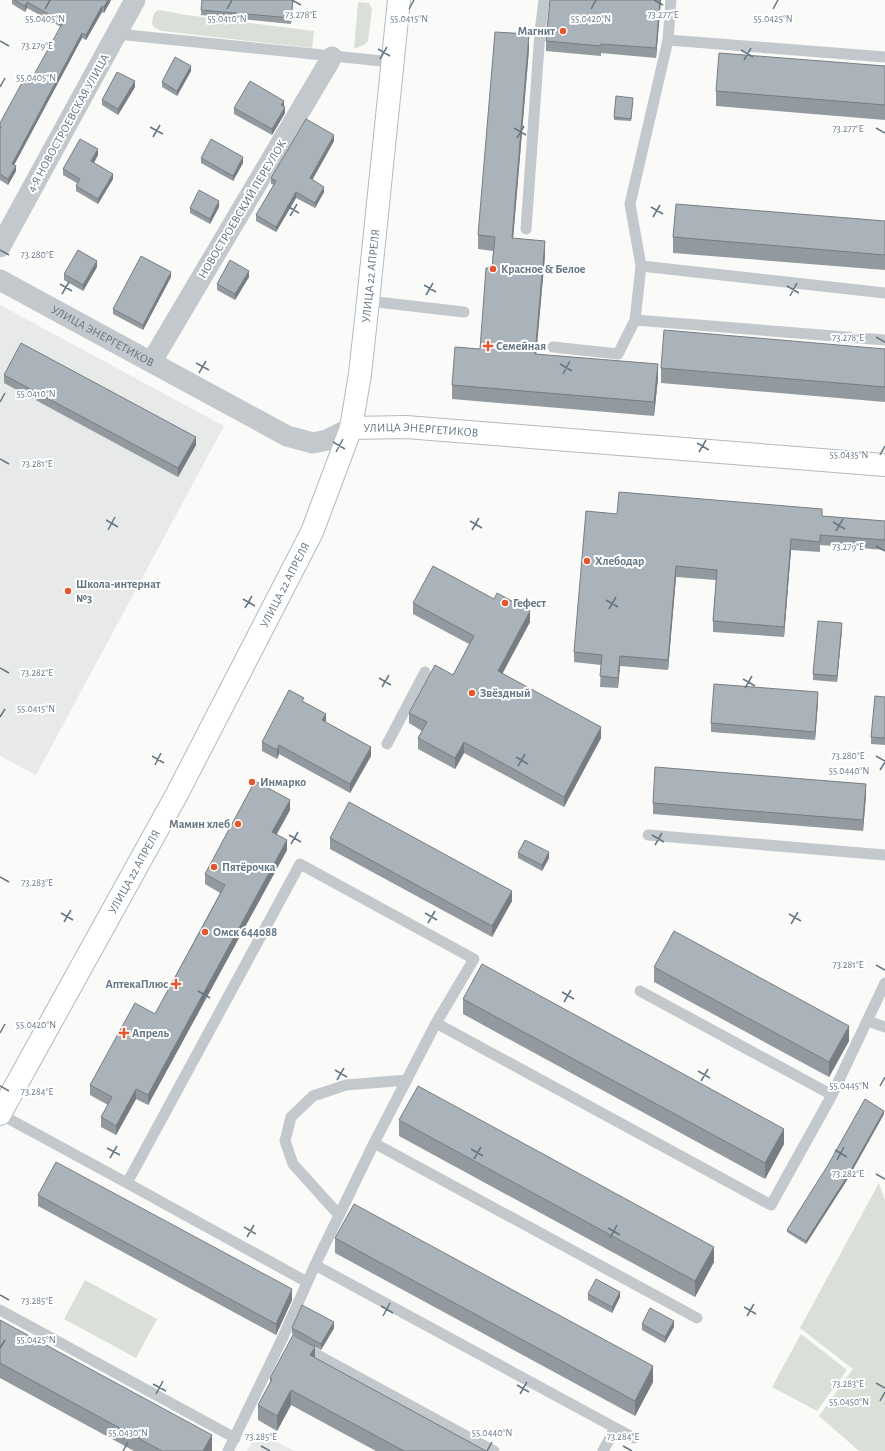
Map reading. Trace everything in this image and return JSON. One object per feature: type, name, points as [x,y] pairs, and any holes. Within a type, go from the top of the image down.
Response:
[{"type":"main road","name":"УЛИЦА 22 АПРЕЛЯ","points":[[0,1114],[177,794],[308,539],[326,498],[351,428],[360,374],[399,0]]},
{"type":"main road","name":"УЛИЦА ЭНЕРГЕТИКОВ","points":[[351,428],[406,427],[885,465]]},
{"type":"street","name":"4-Я НОВОСТРОЕВСКАЯ УЛИЦА","points":[[0,247],[135,0]]},
{"type":"street","name":"НОВОСТРОЕВСКИЙ ПЕРЕУЛОК","points":[[152,362],[332,56]]},
{"type":"street","name":"УЛИЦА ЭНЕРГЕТИКОВ","points":[[0,280],[287,436],[313,443],[327,440],[351,428]]},
{"type":"lane","points":[[526,229],[540,32],[544,0]]},
{"type":"lane","points":[[553,348],[618,354],[634,320],[641,266],[630,204],[668,40],[672,0]]},
{"type":"lane","points":[[117,34],[392,62]]},
{"type":"lane","points":[[668,40],[885,57]]},
{"type":"lane","points":[[641,266],[885,293]]},
{"type":"lane","points":[[368,301],[464,312]]},
{"type":"lane","points":[[634,320],[885,340]]},
{"type":"lane","points":[[387,744],[425,672]]},
{"type":"lane","points":[[648,835],[885,855]]},
{"type":"lane","points":[[127,1183],[300,864],[474,959],[436,1023],[374,1143],[315,1264],[283,1336],[228,1451]]},
{"type":"lane","points":[[436,1023],[771,1205],[832,1095],[885,983]]},
{"type":"lane","points":[[640,991],[832,1095]]},
{"type":"lane","points":[[868,1021],[885,1027]]},
{"type":"lane","points":[[339,1215],[293,1164],[286,1141],[291,1117],[313,1096],[346,1085],[407,1080]]},
{"type":"lane","points":[[0,1114],[307,1282]]},
{"type":"lane","points":[[374,1143],[697,1318]]},
{"type":"lane","points":[[315,1264],[634,1438]]},
{"type":"lane","points":[[0,1310],[235,1438]]},
{"type":"lane","points":[[283,1336],[494,1451]]},
{"type":"lane","points":[[603,1451],[615,1428]]},
{"type":"shaded area","points":[[358,2],[369,3],[372,9],[368,41],[364,45],[354,49]]},
{"type":"shaded area","points":[[160,10],[186,15],[314,31],[312,48],[162,31],[155,28],[152,24],[153,16],[156,11]]},
{"type":"shaded area","name":"Школа-интернат №3","points":[[0,305],[224,426],[36,775],[0,756]]},
{"type":"shaded area","points":[[879,1183],[885,1201],[885,1451],[859,1451],[819,1416],[853,1369],[800,1328]]},
{"type":"shaded area","points":[[85,1280],[157,1319],[136,1358],[64,1319]]},
{"type":"shaded area","points":[[801,1334],[847,1370],[817,1411],[772,1387]]},
{"type":"shaded area","points":[[258,1432],[294,1451],[247,1451]]},
{"type":"building","points":[[14,0],[108,0],[104,7],[102,6],[86,35],[82,33],[12,164],[16,166],[8,179],[0,174],[0,123],[24,79],[30,82],[63,22],[27,2],[25,6]]},
{"type":"building","points":[[202,0],[293,0],[291,18],[201,10]]},
{"type":"building","points":[[550,0],[660,0],[656,48],[601,44],[601,46],[546,41]]},
{"type":"building","points":[[495,32],[529,34],[512,238],[545,241],[535,354],[658,364],[654,402],[452,385],[455,347],[480,349],[486,268],[492,268],[495,237],[478,235]]},
{"type":"building","points":[[719,53],[885,66],[885,105],[716,91]]},
{"type":"building","points":[[175,57],[191,66],[177,91],[162,82]]},
{"type":"building","points":[[117,72],[135,81],[118,109],[102,100]]},
{"type":"building","points":[[250,81],[284,101],[281,105],[285,107],[272,129],[234,108]]},
{"type":"building","points":[[616,96],[633,98],[631,119],[614,117]]},
{"type":"building","points":[[306,119],[334,135],[310,178],[324,187],[315,203],[296,192],[276,227],[256,215],[276,181],[271,178]]},
{"type":"building","points":[[80,139],[98,149],[91,161],[113,174],[98,199],[76,186],[80,179],[63,169]]},
{"type":"building","points":[[211,139],[243,157],[233,176],[201,158]]},
{"type":"building","points":[[199,190],[219,201],[210,219],[190,208]]},
{"type":"building","points":[[676,204],[885,221],[885,255],[673,237]]},
{"type":"building","points":[[78,250],[97,261],[83,285],[64,274]]},
{"type":"building","points":[[141,256],[171,272],[143,325],[113,309]]},
{"type":"building","points":[[230,260],[249,271],[235,294],[217,284]]},
{"type":"building","points":[[664,330],[885,349],[885,387],[661,368]]},
{"type":"building","points":[[21,343],[196,437],[178,468],[4,375]]},
{"type":"building","points":[[619,492],[822,509],[822,516],[885,521],[885,540],[820,535],[820,542],[791,539],[784,627],[713,621],[717,570],[676,566],[668,660],[620,656],[618,678],[600,676],[602,655],[574,652],[586,511],[617,514]]},
{"type":"building","name":"Звёздный","points":[[433,566],[494,599],[497,593],[530,611],[498,671],[601,727],[564,797],[464,742],[455,758],[418,738],[427,722],[409,713],[435,665],[453,675],[474,636],[413,603]]},
{"type":"building","points":[[818,621],[842,623],[837,676],[813,674]]},
{"type":"building","points":[[714,684],[818,692],[815,732],[711,723]]},
{"type":"building","points":[[289,690],[304,698],[302,701],[326,714],[322,720],[371,747],[350,784],[279,745],[277,750],[262,742]]},
{"type":"building","points":[[875,696],[885,697],[885,738],[871,737]]},
{"type":"building","points":[[655,767],[866,784],[863,820],[653,803]]},
{"type":"building","points":[[255,781],[290,800],[272,832],[287,840],[148,1095],[136,1089],[116,1126],[101,1117],[112,1097],[90,1085],[135,1003],[155,1014],[205,922],[225,885],[205,874]]},
{"type":"building","points":[[349,802],[512,891],[492,926],[330,838]]},
{"type":"building","points":[[525,840],[549,852],[542,865],[518,853]]},
{"type":"building","points":[[674,931],[849,1026],[829,1062],[654,967]]},
{"type":"building","points":[[482,964],[784,1129],[765,1163],[463,999]]},
{"type":"building","points":[[418,1086],[714,1247],[695,1281],[399,1120]]},
{"type":"building","points":[[865,1099],[884,1111],[847,1177],[806,1241],[787,1230],[828,1165]]},
{"type":"building","points":[[56,1162],[292,1289],[276,1324],[38,1195]]},
{"type":"building","points":[[354,1204],[653,1366],[635,1401],[335,1238]]},
{"type":"building","points":[[596,1279],[620,1292],[612,1307],[588,1294]]},
{"type":"building","points":[[302,1305],[334,1322],[321,1344],[292,1328]]},
{"type":"building","points":[[650,1308],[674,1321],[665,1337],[642,1324]]},
{"type":"building","points":[[0,1320],[212,1435],[203,1451],[162,1451],[0,1363]]},
{"type":"building","points":[[293,1335],[315,1347],[310,1355],[486,1451],[404,1451],[291,1390],[277,1416],[258,1405],[272,1379],[270,1378]]},
{"type":"place","name":"Магнит","points":[[563,31]]},
{"type":"place","name":"Красное & Белое","points":[[493,269]]},
{"type":"place","name":"Семейная","points":[[488,346]]},
{"type":"place","name":"Хлебодар","points":[[587,561]]},
{"type":"place","name":"Школа-интернат №3","points":[[68,591]]},
{"type":"place","name":"Гефест","points":[[505,603]]},
{"type":"place","name":"Звёздный","points":[[472,693]]},
{"type":"place","name":"Инмарко","points":[[252,782]]},
{"type":"place","name":"Мамин хлеб","points":[[238,824]]},
{"type":"place","name":"Пятёрочка","points":[[214,867]]},
{"type":"place","name":"Омск 644088","points":[[205,932]]},
{"type":"place","name":"АптекаПлюс","points":[[176,984]]},
{"type":"place","name":"Апрель","points":[[124,1033]]}]
